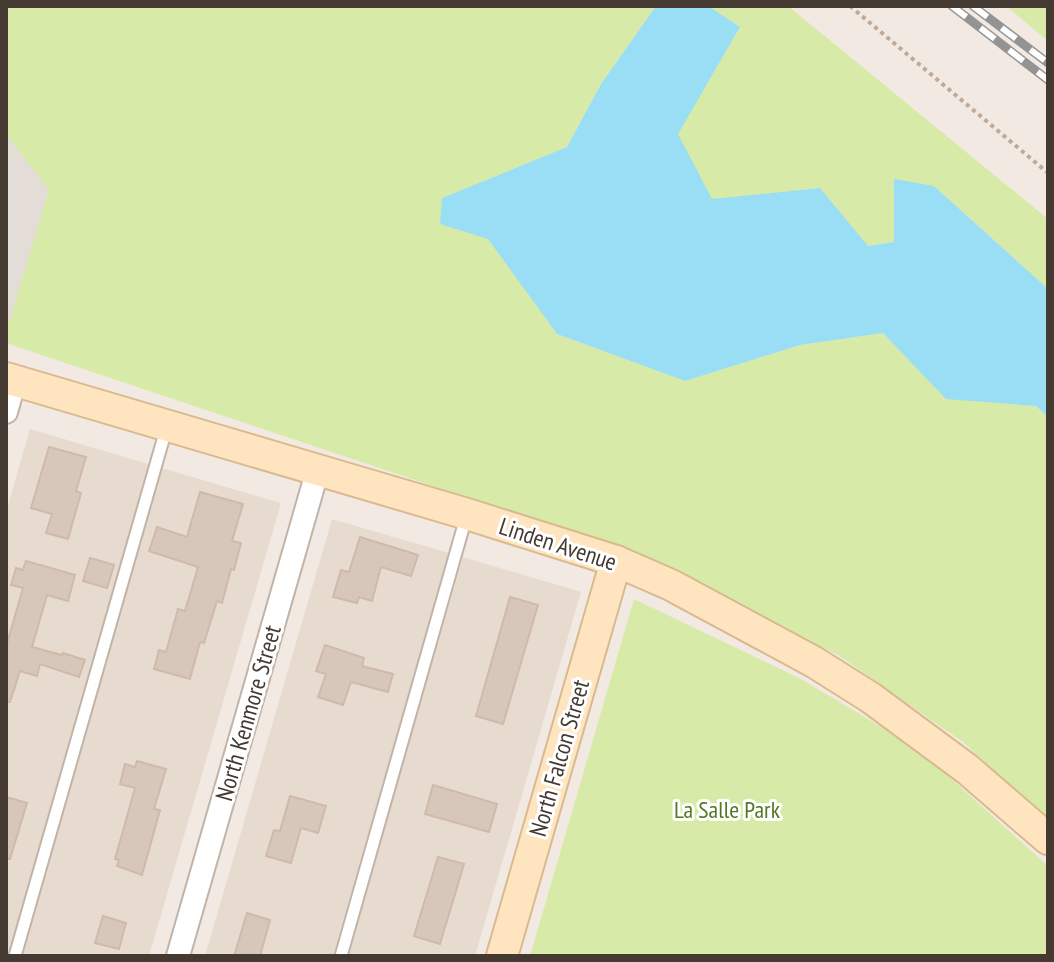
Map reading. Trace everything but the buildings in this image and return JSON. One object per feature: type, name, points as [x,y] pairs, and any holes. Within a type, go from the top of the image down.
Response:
[{"type":"street","points":[[6,412],[10,379]]},
{"type":"street","name":"Linden Avenue","points":[[10,379],[467,514],[616,561],[671,585],[814,662],[871,698],[967,769],[1048,839]]},
{"type":"street","name":"North Kenmore Street","points":[[178,956],[318,469]]},
{"type":"street","name":"North Falcon Street","points":[[502,956],[616,561]]},
{"type":"lane","points":[[15,956],[167,425]]},
{"type":"lane","points":[[341,956],[467,514]]},
{"type":"path","points":[[850,6],[1048,173]]},
{"type":"shaded area","points":[[6,134],[50,190],[6,333]]},
{"type":"shaded area","points":[[30,429],[281,503],[149,956],[6,956],[6,512]]},
{"type":"shaded area","points":[[332,519],[449,553],[333,956],[205,956]]},
{"type":"shaded area","points":[[463,557],[581,592],[475,956],[346,956]]},
{"type":"green space","points":[[6,6],[656,6],[601,84],[567,147],[442,198],[488,238],[557,334],[685,381],[800,345],[883,333],[946,398],[1036,406],[1048,417],[1048,819],[963,742],[838,655],[621,549],[6,343],[6,333],[49,190],[6,134]]},
{"type":"green space","points":[[708,6],[788,6],[1048,219],[1048,289],[934,186],[894,242],[868,246],[820,188],[712,200],[677,134],[740,27]]},
{"type":"green space","points":[[1006,6],[1048,6],[1048,41]]},
{"type":"green space","name":"La Salle Park","points":[[634,599],[801,679],[893,734],[946,774],[1048,866],[1048,956],[530,956]]},
{"type":"water","points":[[656,6],[708,6],[740,27],[678,134],[712,199],[820,188],[868,246],[894,242],[894,179],[934,186],[1048,289],[1048,417],[1036,406],[946,399],[883,333],[800,345],[685,381],[557,334],[488,239],[440,224],[442,198],[567,147],[601,84]]},
{"type":"railway","points":[[952,6],[1048,80]]},
{"type":"railway","points":[[973,6],[1048,63]]}]
